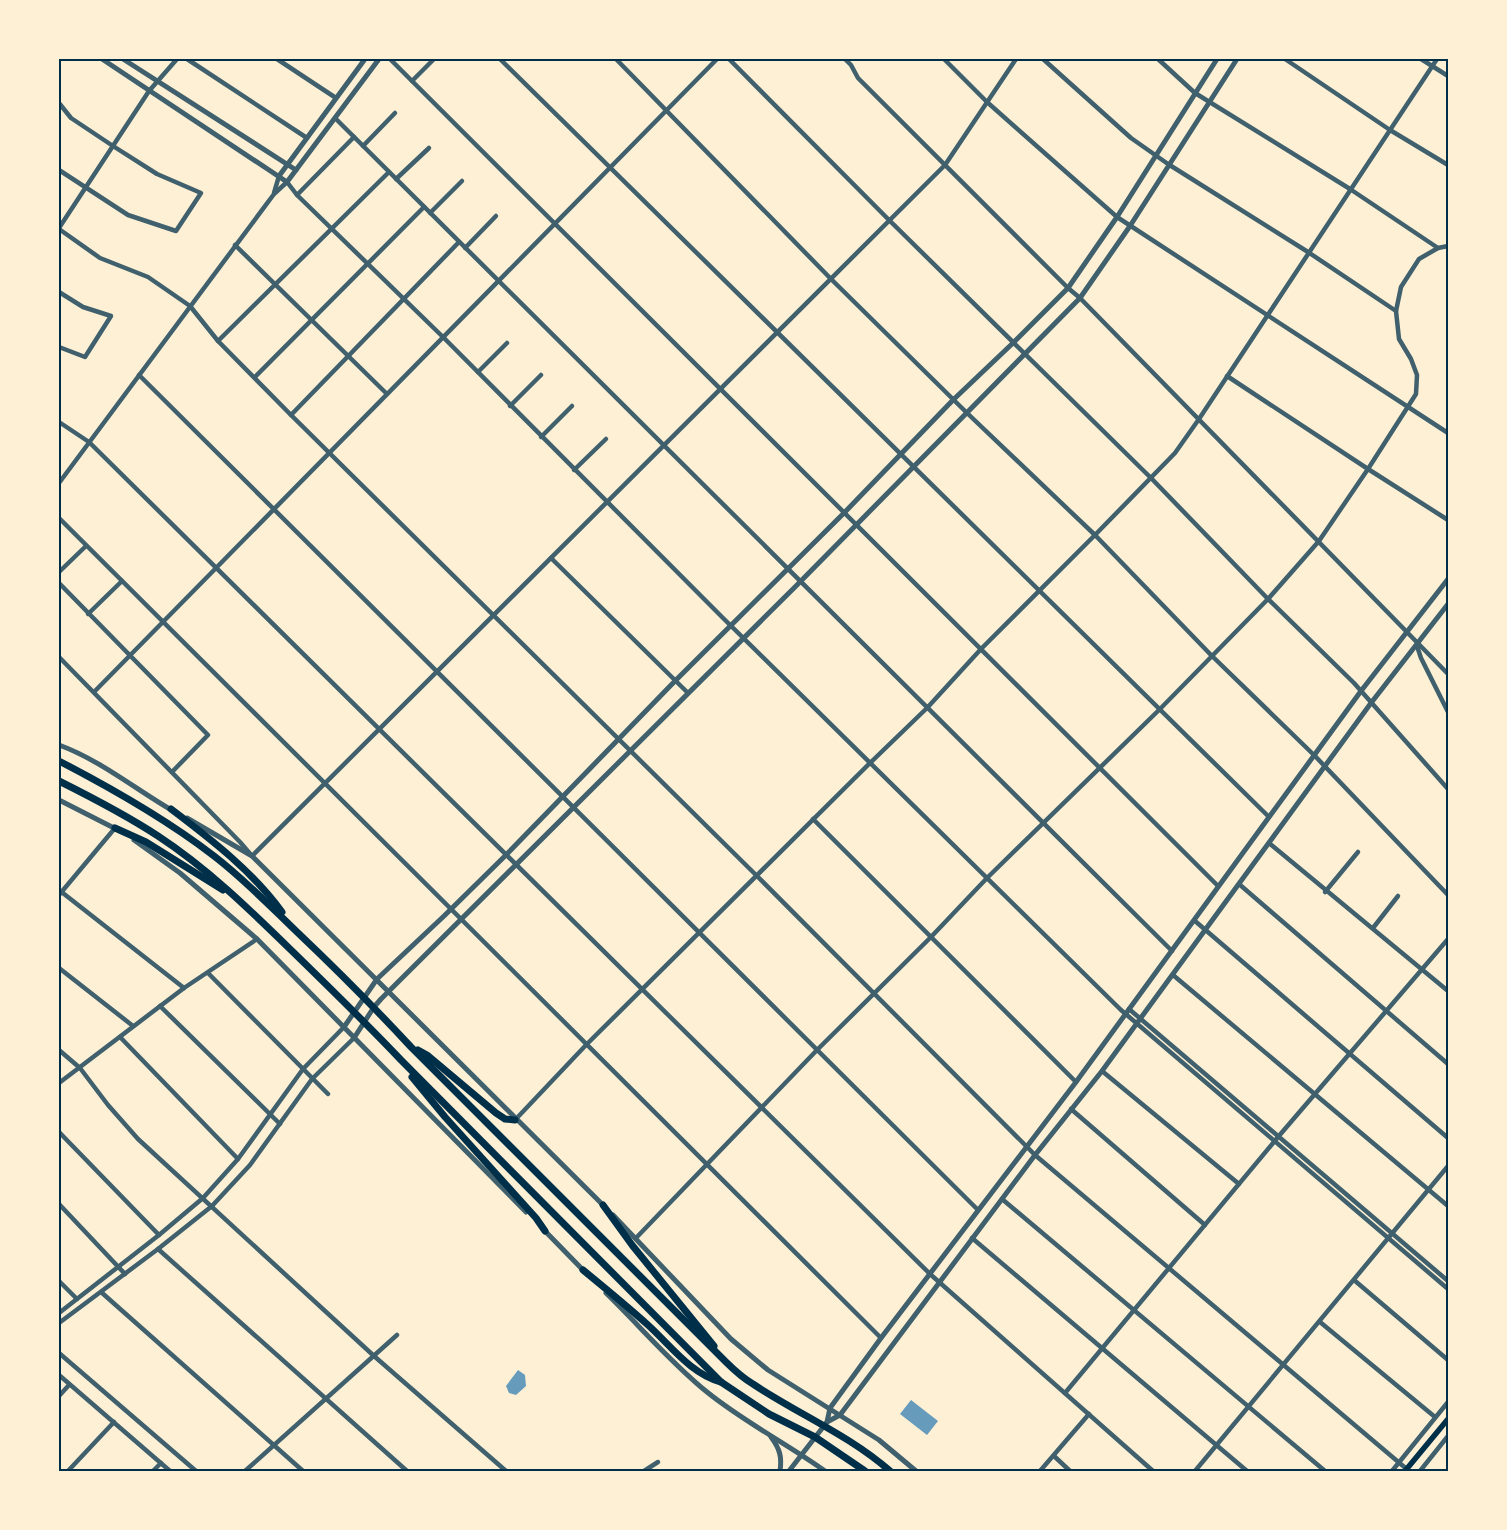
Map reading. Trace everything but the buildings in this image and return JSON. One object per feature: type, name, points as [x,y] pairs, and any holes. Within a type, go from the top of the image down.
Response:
[{"type":"highway","points":[[59,761],[112,789],[157,816],[214,856],[252,887],[374,1007],[411,1047],[726,1362],[751,1383],[777,1399],[826,1423],[890,1471]]},
{"type":"highway","points":[[59,780],[109,806],[160,837],[241,901],[365,1022],[721,1382],[769,1414],[815,1437],[865,1471]]},
{"type":"highway","points":[[171,809],[223,849],[242,867],[266,891],[296,931]]},
{"type":"highway","points":[[115,828],[146,842],[241,901]]},
{"type":"highway","points":[[411,1047],[427,1055],[496,1114],[505,1119],[515,1120]]},
{"type":"highway","points":[[401,1060],[420,1087],[536,1218],[545,1231]]},
{"type":"highway","points":[[603,1205],[632,1245],[726,1362]]},
{"type":"highway","points":[[582,1270],[624,1303],[697,1372],[721,1382]]},
{"type":"main road","points":[[1407,1471],[1448,1419]]},
{"type":"street","points":[[102,59],[287,182],[297,195],[443,337],[730,626],[987,878],[1127,1012],[1390,1236],[1448,1282]]},
{"type":"street","points":[[123,59],[296,170]]},
{"type":"street","points":[[177,59],[149,91],[59,228],[100,258],[148,277],[190,306],[218,341],[291,415],[757,876],[1034,1155],[1399,1462],[1407,1471]]},
{"type":"street","points":[[188,59],[307,138]]},
{"type":"street","points":[[277,59],[336,98]]},
{"type":"street","points":[[274,194],[279,176],[365,59]]},
{"type":"street","points":[[390,59],[1218,886]]},
{"type":"street","points":[[412,81],[434,59]]},
{"type":"street","points":[[500,59],[1269,817]]},
{"type":"street","points":[[616,59],[831,279],[953,400],[1095,536],[1211,656],[1325,766],[1448,895]]},
{"type":"street","points":[[94,692],[717,59]]},
{"type":"street","points":[[729,59],[1151,478],[1268,599],[1361,691],[1448,789]]},
{"type":"street","points":[[845,59],[851,65],[858,78],[1200,419],[1407,631],[1416,644],[1448,674]]},
{"type":"street","points":[[944,59],[987,102],[1116,217],[1448,433]]},
{"type":"street","points":[[252,856],[945,165],[1016,59]]},
{"type":"street","points":[[1043,59],[1131,138],[1156,156],[1308,252],[1396,311]]},
{"type":"street","points":[[1158,59],[1195,94],[1350,190],[1438,248]]},
{"type":"street","points":[[59,1312],[204,1198],[238,1159],[303,1069],[344,1027],[377,979],[563,797],[953,400],[1068,288],[1156,156],[1217,59]]},
{"type":"street","points":[[59,1324],[212,1206],[250,1164],[312,1079],[354,1038],[374,1007],[688,694],[1080,298],[1130,226],[1237,59]]},
{"type":"street","points":[[1285,59],[1390,130],[1448,165]]},
{"type":"street","points":[[1421,59],[1448,76]]},
{"type":"street","points":[[515,1120],[586,1045],[927,708],[981,649],[1095,536],[1175,453],[1200,419],[1308,252],[1437,59]]},
{"type":"street","points":[[59,483],[235,245],[274,194],[287,182],[335,118],[376,60]]},
{"type":"street","points":[[59,103],[71,118],[157,174],[201,193],[176,231],[128,215],[59,170]]},
{"type":"street","points":[[363,146],[395,113]]},
{"type":"street","points":[[335,118],[1172,951]]},
{"type":"street","points":[[297,195],[354,137]]},
{"type":"street","points":[[396,179],[429,148]]},
{"type":"street","points":[[218,341],[389,172]]},
{"type":"street","points":[[430,213],[462,180]]},
{"type":"street","points":[[254,377],[424,207]]},
{"type":"street","points":[[465,248],[496,216]]},
{"type":"street","points":[[291,415],[459,242]]},
{"type":"street","points":[[235,245],[387,394]]},
{"type":"street","points":[[636,1238],[817,1050],[931,937],[987,878],[1160,710],[1268,599],[1319,541],[1368,470],[1416,394],[1417,375],[1412,359],[1399,339],[1396,311],[1401,287],[1419,259],[1438,248],[1448,246]]},
{"type":"street","points":[[59,292],[83,307],[111,316],[85,357],[59,348]]},
{"type":"street","points":[[478,372],[507,343]]},
{"type":"street","points":[[139,375],[978,1210]]},
{"type":"street","points":[[510,406],[541,376]]},
{"type":"street","points":[[1227,376],[1368,470],[1448,520]]},
{"type":"street","points":[[541,437],[572,406]]},
{"type":"street","points":[[59,422],[89,442],[939,1283],[1153,1471]]},
{"type":"street","points":[[574,470],[606,439]]},
{"type":"street","points":[[59,518],[881,1338]]},
{"type":"street","points":[[59,572],[86,546]]},
{"type":"street","points":[[551,558],[688,694]]},
{"type":"street","points":[[826,1423],[830,1408],[881,1338],[1076,1082],[1361,691],[1448,579]]},
{"type":"street","points":[[88,614],[122,581]]},
{"type":"street","points":[[59,583],[208,735],[172,772]]},
{"type":"street","points":[[789,1471],[826,1423],[840,1415],[1034,1155],[1102,1071],[1371,703],[1448,604]]},
{"type":"street","points":[[1416,644],[1448,712]]},
{"type":"street","points":[[59,657],[252,856],[377,979],[515,1120],[636,1238],[731,1339],[768,1370],[879,1440],[916,1471]]},
{"type":"street","points":[[59,745],[70,749],[252,856]]},
{"type":"street","points":[[59,800],[115,828],[138,842],[180,874],[257,939],[582,1270],[706,1392],[802,1454],[824,1471]]},
{"type":"street","points":[[813,819],[1076,1082]]},
{"type":"street","points":[[115,828],[60,892],[184,988]]},
{"type":"street","points":[[1268,843],[1325,892],[1373,928],[1448,991]]},
{"type":"street","points":[[1325,892],[1358,852]]},
{"type":"street","points":[[1239,884],[1448,1064]]},
{"type":"street","points":[[1373,928],[1398,896]]},
{"type":"street","points":[[1195,921],[1448,1138]]},
{"type":"street","points":[[59,1083],[184,988],[257,939]]},
{"type":"street","points":[[1065,1393],[1276,1139],[1448,939]]},
{"type":"street","points":[[59,968],[133,1026]]},
{"type":"street","points":[[208,973],[328,1094]]},
{"type":"street","points":[[1173,975],[1448,1206]]},
{"type":"street","points":[[160,1006],[280,1124]]},
{"type":"street","points":[[120,1037],[238,1159]]},
{"type":"street","points":[[59,1050],[80,1068],[108,1105],[138,1139],[374,1356],[506,1471]]},
{"type":"street","points":[[1102,1071],[1239,1184]]},
{"type":"street","points":[[1071,1109],[1205,1224]]},
{"type":"street","points":[[59,1132],[159,1235]]},
{"type":"street","points":[[1195,1471],[1448,1166]]},
{"type":"street","points":[[1002,1199],[1325,1471]]},
{"type":"street","points":[[59,1204],[125,1274]]},
{"type":"street","points":[[1390,1236],[1448,1289]]},
{"type":"street","points":[[972,1238],[1247,1471]]},
{"type":"street","points":[[158,1249],[407,1471]]},
{"type":"street","points":[[1354,1280],[1448,1360]]},
{"type":"street","points":[[59,1281],[77,1299]]},
{"type":"street","points":[[101,1292],[303,1471]]},
{"type":"street","points":[[1320,1322],[1435,1417]]},
{"type":"street","points":[[245,1471],[397,1335]]},
{"type":"street","points":[[59,1353],[196,1471]]},
{"type":"street","points":[[59,1375],[170,1471]]},
{"type":"street","points":[[59,1396],[70,1384]]},
{"type":"street","points":[[1392,1471],[1448,1402]]},
{"type":"street","points":[[1040,1471],[1089,1414]]},
{"type":"street","points":[[68,1471],[114,1422]]},
{"type":"street","points":[[769,1434],[781,1455],[780,1471]]},
{"type":"street","points":[[1420,1471],[1448,1436]]},
{"type":"street","points":[[1054,1456],[1070,1471]]},
{"type":"street","points":[[644,1471],[658,1462]]},
{"type":"street","points":[[153,1471],[161,1463]]},
{"type":"water","points":[[518,1370],[525,1375],[526,1386],[516,1395],[509,1393],[506,1386]]},
{"type":"water","points":[[911,1400],[938,1421],[927,1435],[900,1414]]}]
